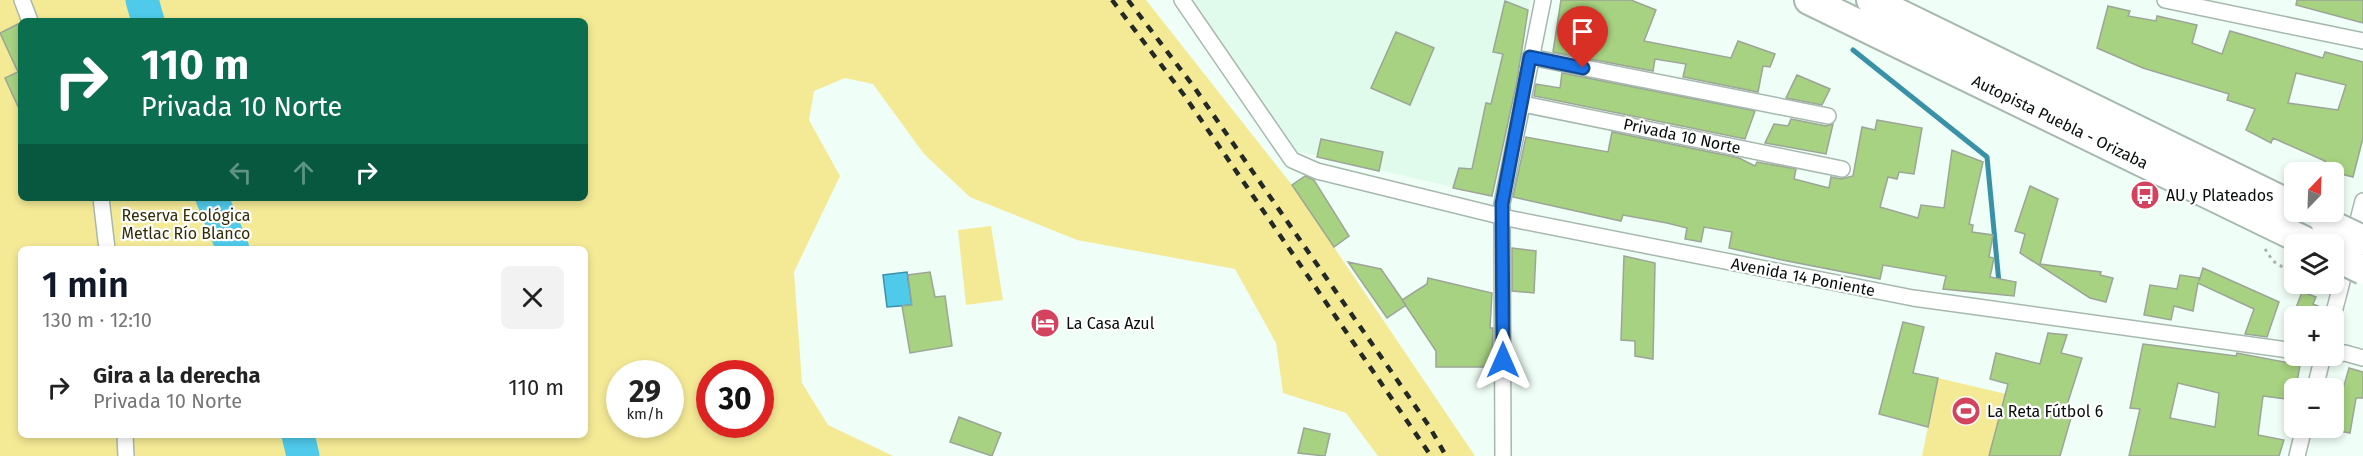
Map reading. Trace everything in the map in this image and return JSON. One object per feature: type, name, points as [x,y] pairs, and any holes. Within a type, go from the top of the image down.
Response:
[{"type":"highway","name":"Autopista Puebla - Orizaba","points":[[1809,0],[2313,226],[2363,240]]},
{"type":"highway","name":"Autopista Puebla - Orizaba","points":[[1871,0],[2284,202]]},
{"type":"highway","points":[[2344,261],[2363,270]]},
{"type":"street","points":[[22,0],[29,18]]},
{"type":"street","name":"Avenida 14 Poniente","points":[[1182,0],[1292,160],[1317,171],[1503,217],[1913,298],[2284,349]]},
{"type":"street","points":[[1503,455],[1502,204],[1543,0]]},
{"type":"street","points":[[2165,0],[2363,41]]},
{"type":"street","points":[[1530,57],[1828,116]]},
{"type":"street","name":"Privada 10 Norte","points":[[1522,104],[1842,169]]},
{"type":"street","points":[[102,201],[107,246]]},
{"type":"street","points":[[2336,306],[2363,201]]},
{"type":"street","points":[[2344,353],[2363,358]]},
{"type":"street","points":[[125,438],[126,456]]},
{"type":"street","points":[[2297,456],[2302,438]]},
{"type":"path","points":[[2262,242],[2273,261],[2284,268]]},
{"type":"shaded area","points":[[1192,0],[1530,0],[1492,196],[1292,150]]},
{"type":"green space","name":"Reserva Ecológica Metlac Río Blanco","points":[[0,0],[1146,0],[1292,185],[1475,456],[1378,456],[1346,413],[1283,393],[1276,343],[1235,269],[1077,240],[970,197],[924,154],[873,84],[845,78],[814,91],[809,120],[840,176],[794,272],[802,383],[828,425],[893,456],[0,456]]},
{"type":"green space","points":[[991,226],[1003,300],[966,305],[958,230]]},
{"type":"green space","name":"La Reta Fútbol 6","points":[[1938,378],[2006,394],[1989,456],[1922,456]]},
{"type":"water","points":[[907,272],[912,305],[887,307],[883,275]]},
{"type":"building","points":[[1561,0],[1631,0],[1656,10],[1644,41],[1731,58],[1738,41],[1775,54],[1770,67],[1763,66],[1758,92],[1683,77],[1686,64],[1655,59],[1653,71],[1553,52]]},
{"type":"building","points":[[2297,0],[2363,0],[2363,23],[2296,5]]},
{"type":"building","points":[[1505,1],[1528,10],[1517,81],[1492,196],[1453,188],[1459,168],[1472,169],[1486,103],[1491,104],[1503,54],[1493,52]]},
{"type":"building","points":[[2108,6],[2130,11],[2128,16],[2156,21],[2157,16],[2197,25],[2192,43],[2222,54],[2230,31],[2323,58],[2325,52],[2363,62],[2363,138],[2353,177],[2344,175],[2344,162],[2325,162],[2273,138],[2271,143],[2246,130],[2255,109],[2227,100],[2229,94],[2143,68],[2097,48]],"holes":[[[2296,73],[2346,85],[2338,110],[2288,103]]]},
{"type":"building","points":[[18,24],[18,72],[0,33]]},
{"type":"building","points":[[1396,32],[1434,48],[1410,105],[1371,88]]},
{"type":"building","points":[[18,72],[18,106],[5,78]]},
{"type":"building","points":[[1562,73],[1755,111],[1745,139],[1534,96],[1536,84],[1560,88]]},
{"type":"building","points":[[1797,75],[1830,89],[1822,105],[1786,98]]},
{"type":"building","points":[[1791,119],[1826,126],[1833,124],[1826,154],[1765,143],[1774,124],[1788,126]]},
{"type":"building","points":[[1877,120],[1922,128],[1914,174],[1899,172],[1897,179],[1888,177],[1880,207],[1918,218],[1921,205],[1944,208],[1952,150],[1983,162],[1969,224],[1973,225],[1972,232],[1993,235],[1989,257],[1994,258],[1990,277],[2016,282],[2014,296],[1943,289],[1946,276],[1883,265],[1880,279],[1782,260],[1729,248],[1732,232],[1704,227],[1701,242],[1685,239],[1687,228],[1667,223],[1623,215],[1621,221],[1513,197],[1526,137],[1608,152],[1612,132],[1739,158],[1755,166],[1757,162],[1796,169],[1794,179],[1829,188],[1831,177],[1841,179],[1853,176],[1862,127],[1875,130]]},
{"type":"building","points":[[1321,139],[1383,152],[1379,171],[1317,157]]},
{"type":"building","points":[[1305,176],[1314,180],[1349,236],[1334,247],[1292,185]]},
{"type":"building","points":[[2030,186],[2058,199],[2040,264],[2101,272],[2100,275],[2113,278],[2106,302],[2090,298],[2020,253],[2025,234],[2015,231]]},
{"type":"building","points":[[1512,248],[1536,251],[1534,293],[1512,291]]},
{"type":"building","points":[[1624,256],[1655,263],[1653,359],[1635,356],[1635,341],[1621,340]]},
{"type":"building","points":[[1348,262],[1381,269],[1406,305],[1387,318]]},
{"type":"building","points":[[2203,268],[2279,302],[2267,337],[2245,334],[2254,309],[2198,283],[2193,311],[2174,306],[2171,320],[2144,315],[2150,285],[2177,289],[2180,275],[2199,278],[2199,281]]},
{"type":"building","points":[[930,272],[935,297],[945,296],[952,346],[910,353],[902,306],[912,305],[908,275]]},
{"type":"building","points":[[1428,278],[1492,293],[1490,328],[1493,328],[1492,367],[1436,367],[1436,351],[1402,300],[1427,284]]},
{"type":"building","points":[[2301,294],[2316,297],[2313,304],[2318,306],[2297,306]]},
{"type":"building","points":[[1903,322],[1924,327],[1913,373],[1938,378],[1928,427],[1879,414]]},
{"type":"building","points":[[2048,333],[2067,335],[2061,353],[2082,358],[2066,408],[2073,411],[2060,456],[1989,456],[2008,384],[1990,379],[1996,353],[2040,364]]},
{"type":"building","points":[[2143,344],[2236,356],[2237,353],[2284,362],[2284,366],[2300,366],[2298,378],[2284,378],[2284,399],[2263,396],[2258,435],[2284,440],[2279,456],[2129,456],[2140,409],[2130,408]],"holes":[[[2178,383],[2219,393],[2215,427],[2170,418]]]},
{"type":"building","points":[[2349,368],[2363,372],[2363,398],[2356,398],[2350,433],[2344,432],[2344,386]]},
{"type":"building","points":[[959,417],[1001,433],[992,456],[950,442]]},
{"type":"building","points":[[1304,428],[1330,434],[1325,456],[1298,453]]},
{"type":"waterway","points":[[142,0],[147,18]]},
{"type":"waterway","points":[[1853,50],[1987,157],[1999,283]]},
{"type":"waterway","points":[[213,201],[232,246]]},
{"type":"waterway","points":[[299,438],[303,456]]},
{"type":"railway","points":[[1112,0],[1184,95],[1431,456]]},
{"type":"railway","points":[[1128,0],[1194,87],[1429,426],[1446,456]]},
{"type":"place","name":"AU y Plateados","points":[[2145,195]]},
{"type":"place","name":"La Casa Azul","points":[[1045,323]]},
{"type":"place","name":"La Reta Fútbol 6","points":[[1966,411]]},
{"type":"route","points":[[1503,360],[1502,204],[1530,57],[1583,68]]}]
